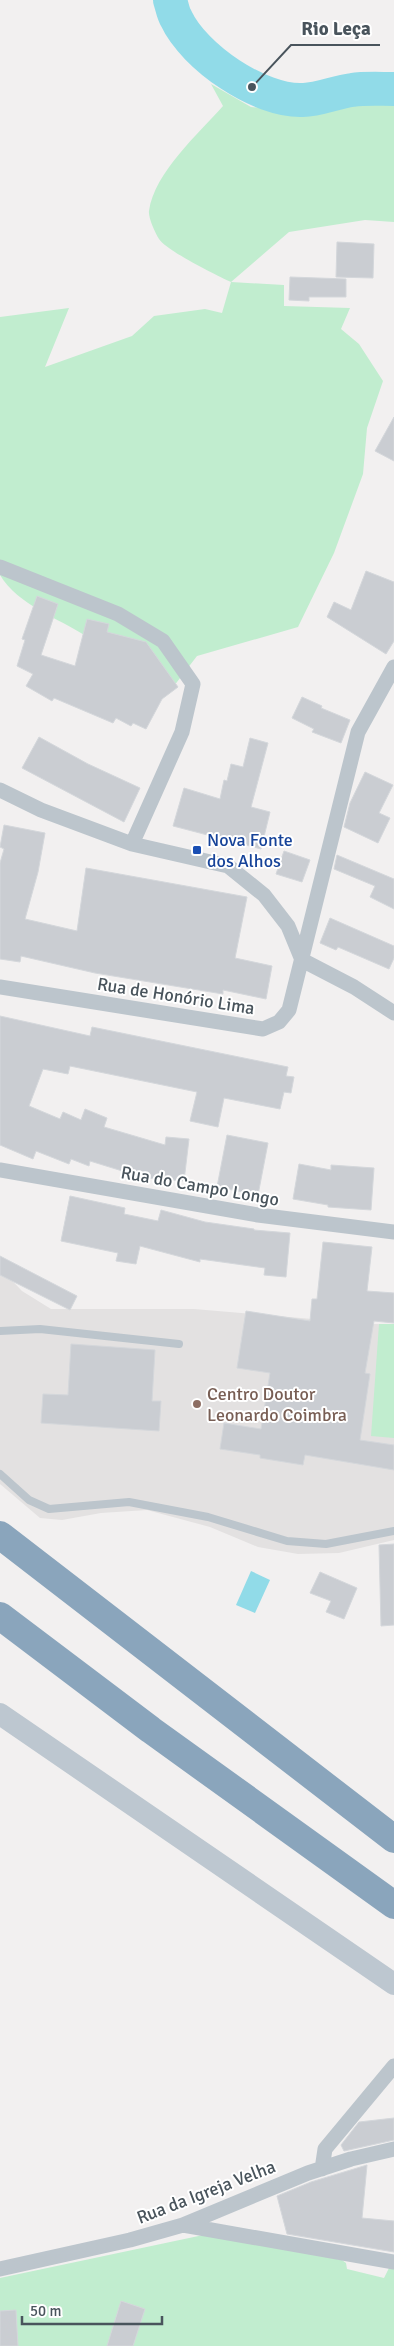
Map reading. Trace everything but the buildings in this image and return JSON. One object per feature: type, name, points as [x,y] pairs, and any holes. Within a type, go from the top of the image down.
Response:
[{"type":"highway","points":[[0,1535],[394,1839]]},
{"type":"highway","points":[[0,1616],[151,1730],[394,1905]]},
{"type":"street","points":[[0,567],[118,614],[163,641],[193,684],[182,732],[132,844]]},
{"type":"street","name":"Rua de Honório Lima","points":[[0,987],[263,1029],[279,1022],[289,1010],[358,732],[394,667]]},
{"type":"street","points":[[0,790],[41,810],[132,844],[228,866],[243,876],[264,895],[288,926],[302,960],[354,987],[394,1014]]},
{"type":"street","name":"Rua do Campo Longo","points":[[0,1170],[258,1215],[394,1232]]},
{"type":"street","points":[[0,1714],[394,1984]]},
{"type":"street","points":[[322,2169],[325,2149],[394,2066]]},
{"type":"street","name":"Rua da Igreja Velha","points":[[0,2269],[130,2240],[183,2225],[322,2169],[394,2149]]},
{"type":"street","points":[[183,2225],[394,2262]]},
{"type":"lane","points":[[0,1332],[40,1329],[179,1344]]},
{"type":"lane","points":[[0,1474],[29,1500],[49,1509],[129,1502],[208,1517],[287,1541],[326,1544],[394,1531]]},
{"type":"shaded area","name":"Centro Doutor Leonardo Coimbra","points":[[0,1268],[22,1291],[51,1309],[194,1309],[371,1324],[394,1324],[394,1540],[339,1553],[298,1554],[258,1547],[210,1527],[147,1510],[101,1513],[62,1520],[40,1518],[0,1484]]},
{"type":"green space","points":[[211,84],[251,107],[298,111],[394,101],[394,222],[365,220],[289,232],[231,282],[192,262],[164,244],[157,236],[150,217],[149,211],[153,197],[159,182],[168,168],[223,106]]},
{"type":"green space","points":[[231,282],[284,285],[284,306],[350,308],[341,329],[359,344],[383,381],[367,428],[363,474],[334,553],[298,627],[197,656],[167,695],[86,636],[28,603],[17,595],[0,575],[0,317],[69,308],[45,367],[132,336],[154,316],[205,309],[222,313]]},
{"type":"green space","points":[[379,1324],[394,1324],[394,1438],[371,1436]]},
{"type":"green space","points":[[208,2234],[342,2260],[346,2263],[347,2269],[384,2278],[389,2268],[394,2269],[394,2346],[0,2346],[0,2278]]},
{"type":"water","points":[[251,1571],[270,1580],[255,1613],[236,1605]]},
{"type":"waterway","points":[[170,0],[176,18],[197,48],[230,74],[268,94],[286,99],[303,100],[357,89],[394,89]]},
{"type":"place","name":"Rio Leça","points":[[252,87]]},
{"type":"place","name":"Nova Fonte dos Alhos","points":[[197,850]]},
{"type":"place","name":"Centro Doutor Leonardo Coimbra","points":[[197,1404]]}]
